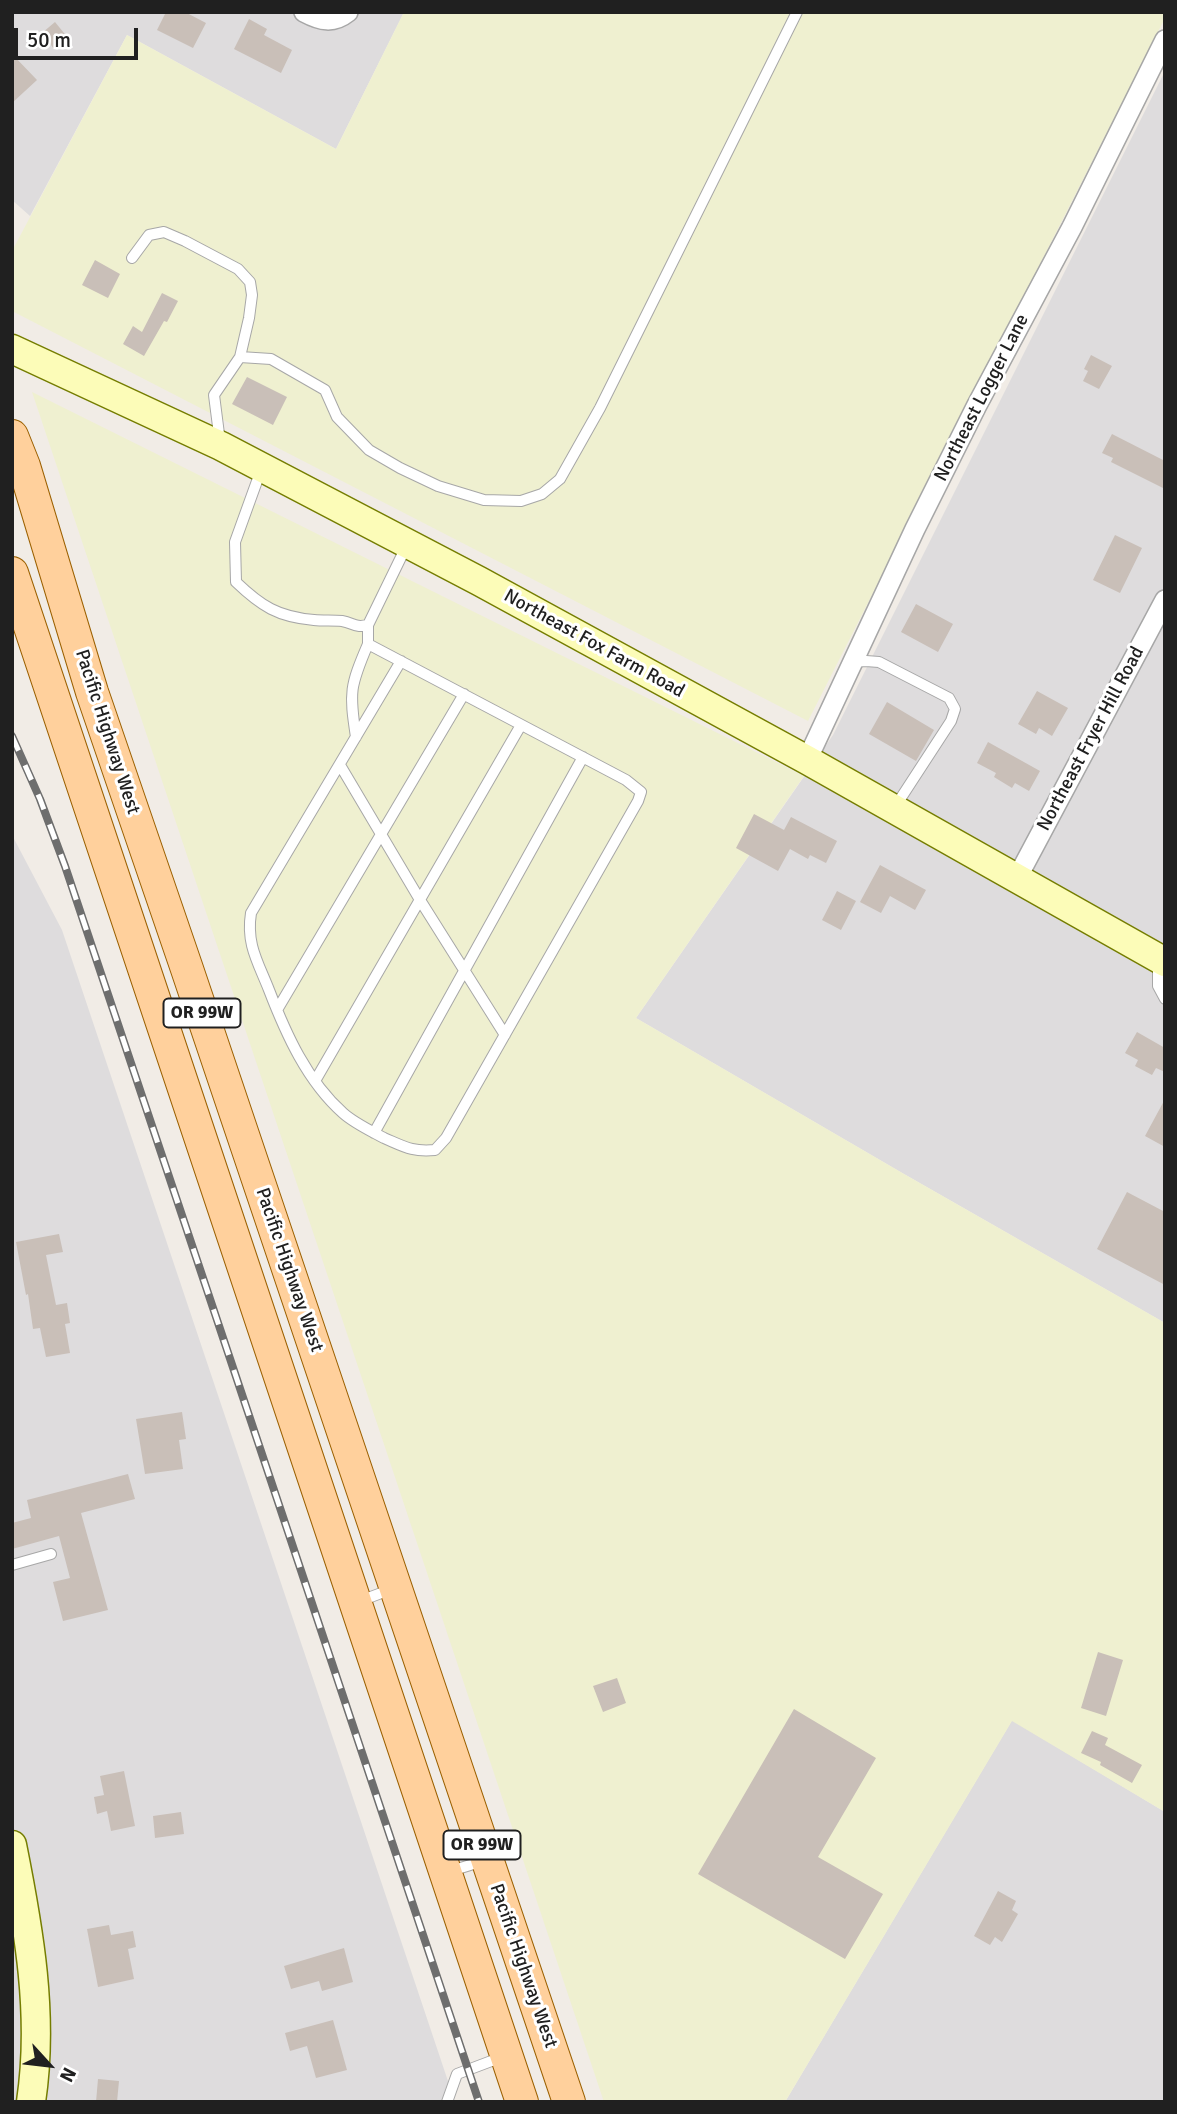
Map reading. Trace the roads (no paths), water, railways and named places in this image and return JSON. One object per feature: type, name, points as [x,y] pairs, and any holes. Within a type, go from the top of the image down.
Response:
[{"type":"main road","name":"Pacific Highway West","points":[[12,436],[24,466],[92,692],[569,2102]]},
{"type":"main road","name":"Pacific Highway West","points":[[12,573],[522,2102]]},
{"type":"street","points":[[304,12],[316,18],[344,16]]},
{"type":"street","name":"Northeast Logger Lane","points":[[807,760],[958,442],[1072,227],[1165,40]]},
{"type":"street","name":"Northeast Fox Farm Road","points":[[12,349],[221,446],[408,544],[807,760],[1161,960]]},
{"type":"street","name":"Northeast Fryer Hill Road","points":[[1017,878],[1165,600]]},
{"type":"street","points":[[12,1846],[36,2001],[35,2074],[31,2102]]},
{"type":"lane","points":[[240,357],[271,359],[324,390],[337,417],[369,450],[438,486],[484,500],[520,501],[542,494],[560,479],[600,408],[797,12]]},
{"type":"lane","points":[[132,258],[149,235],[164,232],[238,269],[250,282],[252,295],[240,357],[215,395],[221,446]]},
{"type":"lane","points":[[261,468],[235,542],[236,582],[258,603],[277,612],[299,619],[343,621],[358,627],[368,625]]},
{"type":"lane","points":[[356,737],[351,694],[353,678],[368,644],[368,625],[408,544]]},
{"type":"lane","points":[[368,644],[401,661],[464,694],[626,780],[641,792],[446,1138],[435,1150],[419,1152],[374,1133],[344,1114],[315,1081],[277,1010],[250,943],[248,929],[251,913],[401,661]]},
{"type":"lane","points":[[852,663],[879,662],[949,698],[955,709],[951,720],[893,809]]},
{"type":"lane","points":[[277,1010],[464,694]]},
{"type":"lane","points":[[315,1081],[522,725]]},
{"type":"lane","points":[[374,1133],[583,757]]},
{"type":"lane","points":[[340,765],[420,901],[505,1035]]},
{"type":"lane","points":[[1161,960],[1158,986],[1165,999]]},
{"type":"lane","points":[[12,1565],[51,1554]]},
{"type":"lane","points":[[356,1603],[396,1588]]},
{"type":"lane","points":[[445,1872],[487,1859]]},
{"type":"lane","points":[[447,2102],[457,2074],[506,2055]]},
{"type":"railway","points":[[12,736],[40,799],[65,866],[479,2102]]}]
